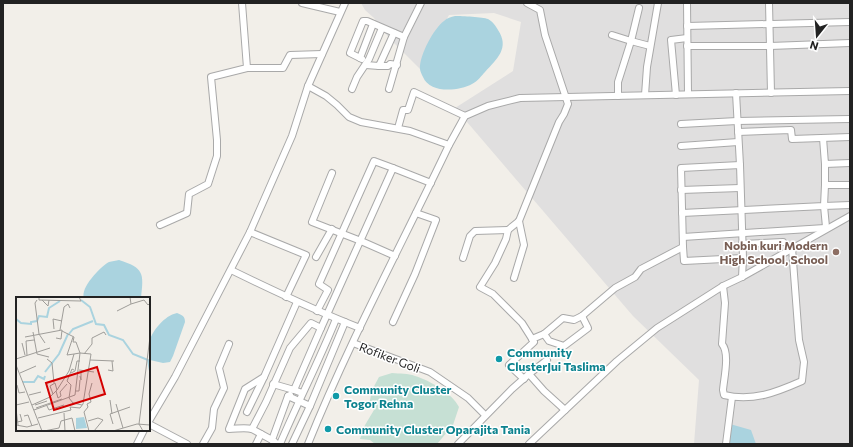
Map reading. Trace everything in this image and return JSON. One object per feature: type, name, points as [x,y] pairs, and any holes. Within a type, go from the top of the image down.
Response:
[{"type":"street","points":[[242,3],[247,68]]},
{"type":"street","points":[[302,3],[340,12]]},
{"type":"street","points":[[150,419],[175,377],[250,232],[292,136],[308,86],[345,3]]},
{"type":"street","points":[[390,89],[404,37],[421,3]]},
{"type":"street","points":[[524,378],[509,365],[534,342],[522,323],[493,294],[480,287],[495,263],[506,239],[508,230],[518,221],[559,122],[568,104],[545,35],[540,10],[527,3]]},
{"type":"street","points":[[645,95],[650,46],[658,3]]},
{"type":"street","points":[[688,94],[687,3],[695,3]]},
{"type":"street","points":[[769,3],[771,93]]},
{"type":"street","points":[[618,96],[618,82],[631,41],[639,8]]},
{"type":"street","points":[[397,65],[390,64],[388,66],[379,66],[366,64],[360,58],[350,53],[363,21],[367,21],[404,37]]},
{"type":"street","points":[[687,26],[850,22]]},
{"type":"street","points":[[360,58],[374,24]]},
{"type":"street","points":[[352,90],[357,77],[370,59],[382,28]]},
{"type":"street","points":[[379,66],[394,33]]},
{"type":"street","points":[[612,35],[650,46]]},
{"type":"street","points":[[676,95],[671,40],[687,38]]},
{"type":"street","points":[[687,46],[850,44]]},
{"type":"street","points":[[160,225],[187,213],[189,194],[208,184],[217,156],[211,76],[247,68],[283,68],[290,55],[322,54]]},
{"type":"street","points":[[308,86],[326,96],[349,117],[361,122],[410,131],[449,145]]},
{"type":"street","points":[[308,444],[352,343],[449,145],[465,116],[488,106],[520,98],[850,91]]},
{"type":"street","points":[[398,128],[403,110],[408,110],[414,92],[465,116]]},
{"type":"street","points":[[736,93],[740,165],[742,277]]},
{"type":"street","points":[[681,124],[737,121],[850,119]]},
{"type":"street","points":[[738,132],[791,130],[792,139],[850,138]]},
{"type":"street","points":[[823,138],[825,228]]},
{"type":"street","points":[[681,146],[738,142]]},
{"type":"street","points":[[316,311],[328,290],[319,284],[374,161],[431,183]]},
{"type":"street","points":[[824,164],[850,163]]},
{"type":"street","points":[[740,165],[680,168],[684,261],[742,258]]},
{"type":"street","points":[[270,441],[276,433],[288,396],[294,390],[393,168]]},
{"type":"street","points":[[332,173],[310,225],[341,232],[395,256]]},
{"type":"street","points":[[825,185],[850,185]]},
{"type":"street","points":[[681,190],[740,188]]},
{"type":"street","points":[[682,213],[850,204]]},
{"type":"street","points":[[393,322],[415,274],[436,220],[416,213]]},
{"type":"street","points":[[529,444],[617,361],[657,328],[722,286],[742,277],[825,228],[850,216]]},
{"type":"street","points":[[514,278],[524,245],[518,221]]},
{"type":"street","points":[[683,237],[825,228]]},
{"type":"street","points":[[316,257],[332,229]]},
{"type":"street","points":[[463,258],[470,236],[475,231],[508,230]]},
{"type":"street","points":[[250,232],[306,255],[286,297]]},
{"type":"street","points":[[742,244],[783,242]]},
{"type":"street","points":[[532,339],[544,334],[564,318],[574,320],[582,316],[616,288],[635,277],[640,269],[683,247]]},
{"type":"street","points":[[722,286],[725,303],[722,344],[726,348],[724,394],[732,397],[753,397],[772,394],[802,380],[804,362],[799,340],[792,248]]},
{"type":"street","points":[[231,270],[316,311],[360,328]]},
{"type":"street","points":[[247,412],[297,302]]},
{"type":"street","points":[[544,334],[549,342],[564,346],[588,328],[582,316]]},
{"type":"street","points":[[264,377],[245,389],[229,429],[252,429],[270,441],[280,444],[336,319]]},
{"type":"street","points":[[292,444],[310,406],[345,322]]},
{"type":"street","points":[[252,429],[290,348],[312,323],[322,328]]},
{"type":"street","name":"Rofiker Goli","points":[[352,343],[430,372],[468,398],[485,415]]},
{"type":"street","points":[[203,444],[212,428],[214,409],[224,388],[219,368],[229,344]]},
{"type":"street","points":[[458,444],[485,415],[524,378],[547,360]]},
{"type":"street","points":[[529,374],[544,391],[565,410]]},
{"type":"street","points":[[273,384],[302,393]]},
{"type":"street","points":[[288,396],[310,406]]},
{"type":"street","points":[[726,444],[732,397]]},
{"type":"street","points":[[150,425],[187,444]]},
{"type":"street","points":[[137,444],[144,431]]},
{"type":"street","points":[[256,444],[261,434]]},
{"type":"shaded area","points":[[361,3],[850,3],[850,444],[694,444],[699,380],[633,316],[455,108],[513,71],[521,22],[494,13],[449,15],[420,69],[389,38],[374,18],[365,10]]},
{"type":"green space","points":[[392,373],[410,374],[421,378],[446,392],[456,402],[459,407],[453,425],[437,444],[375,444],[370,440],[360,439],[365,425],[374,410],[369,405],[372,390],[379,377]]},
{"type":"water","points":[[455,16],[485,18],[492,22],[501,36],[503,42],[502,48],[498,58],[474,83],[460,88],[445,90],[438,89],[427,82],[423,77],[420,71],[420,63],[428,43],[436,30],[445,20]]},
{"type":"water","points":[[119,260],[138,269],[142,277],[141,297],[84,297],[85,289],[92,278],[109,262]]},
{"type":"water","points":[[177,313],[183,316],[185,322],[173,356],[170,362],[163,363],[150,360],[151,337],[163,320]]},
{"type":"water","points":[[730,424],[751,430],[756,444],[730,444]]},
{"type":"place","name":"Nobin kuri Modern High School, School","points":[[836,252]]},
{"type":"place","name":"Community ClusterJui Taslima","points":[[499,359]]},
{"type":"place","name":"Community Cluster Togor Rehna","points":[[336,396]]},
{"type":"place","name":"Community Cluster Oparajita Tania","points":[[328,429]]}]
